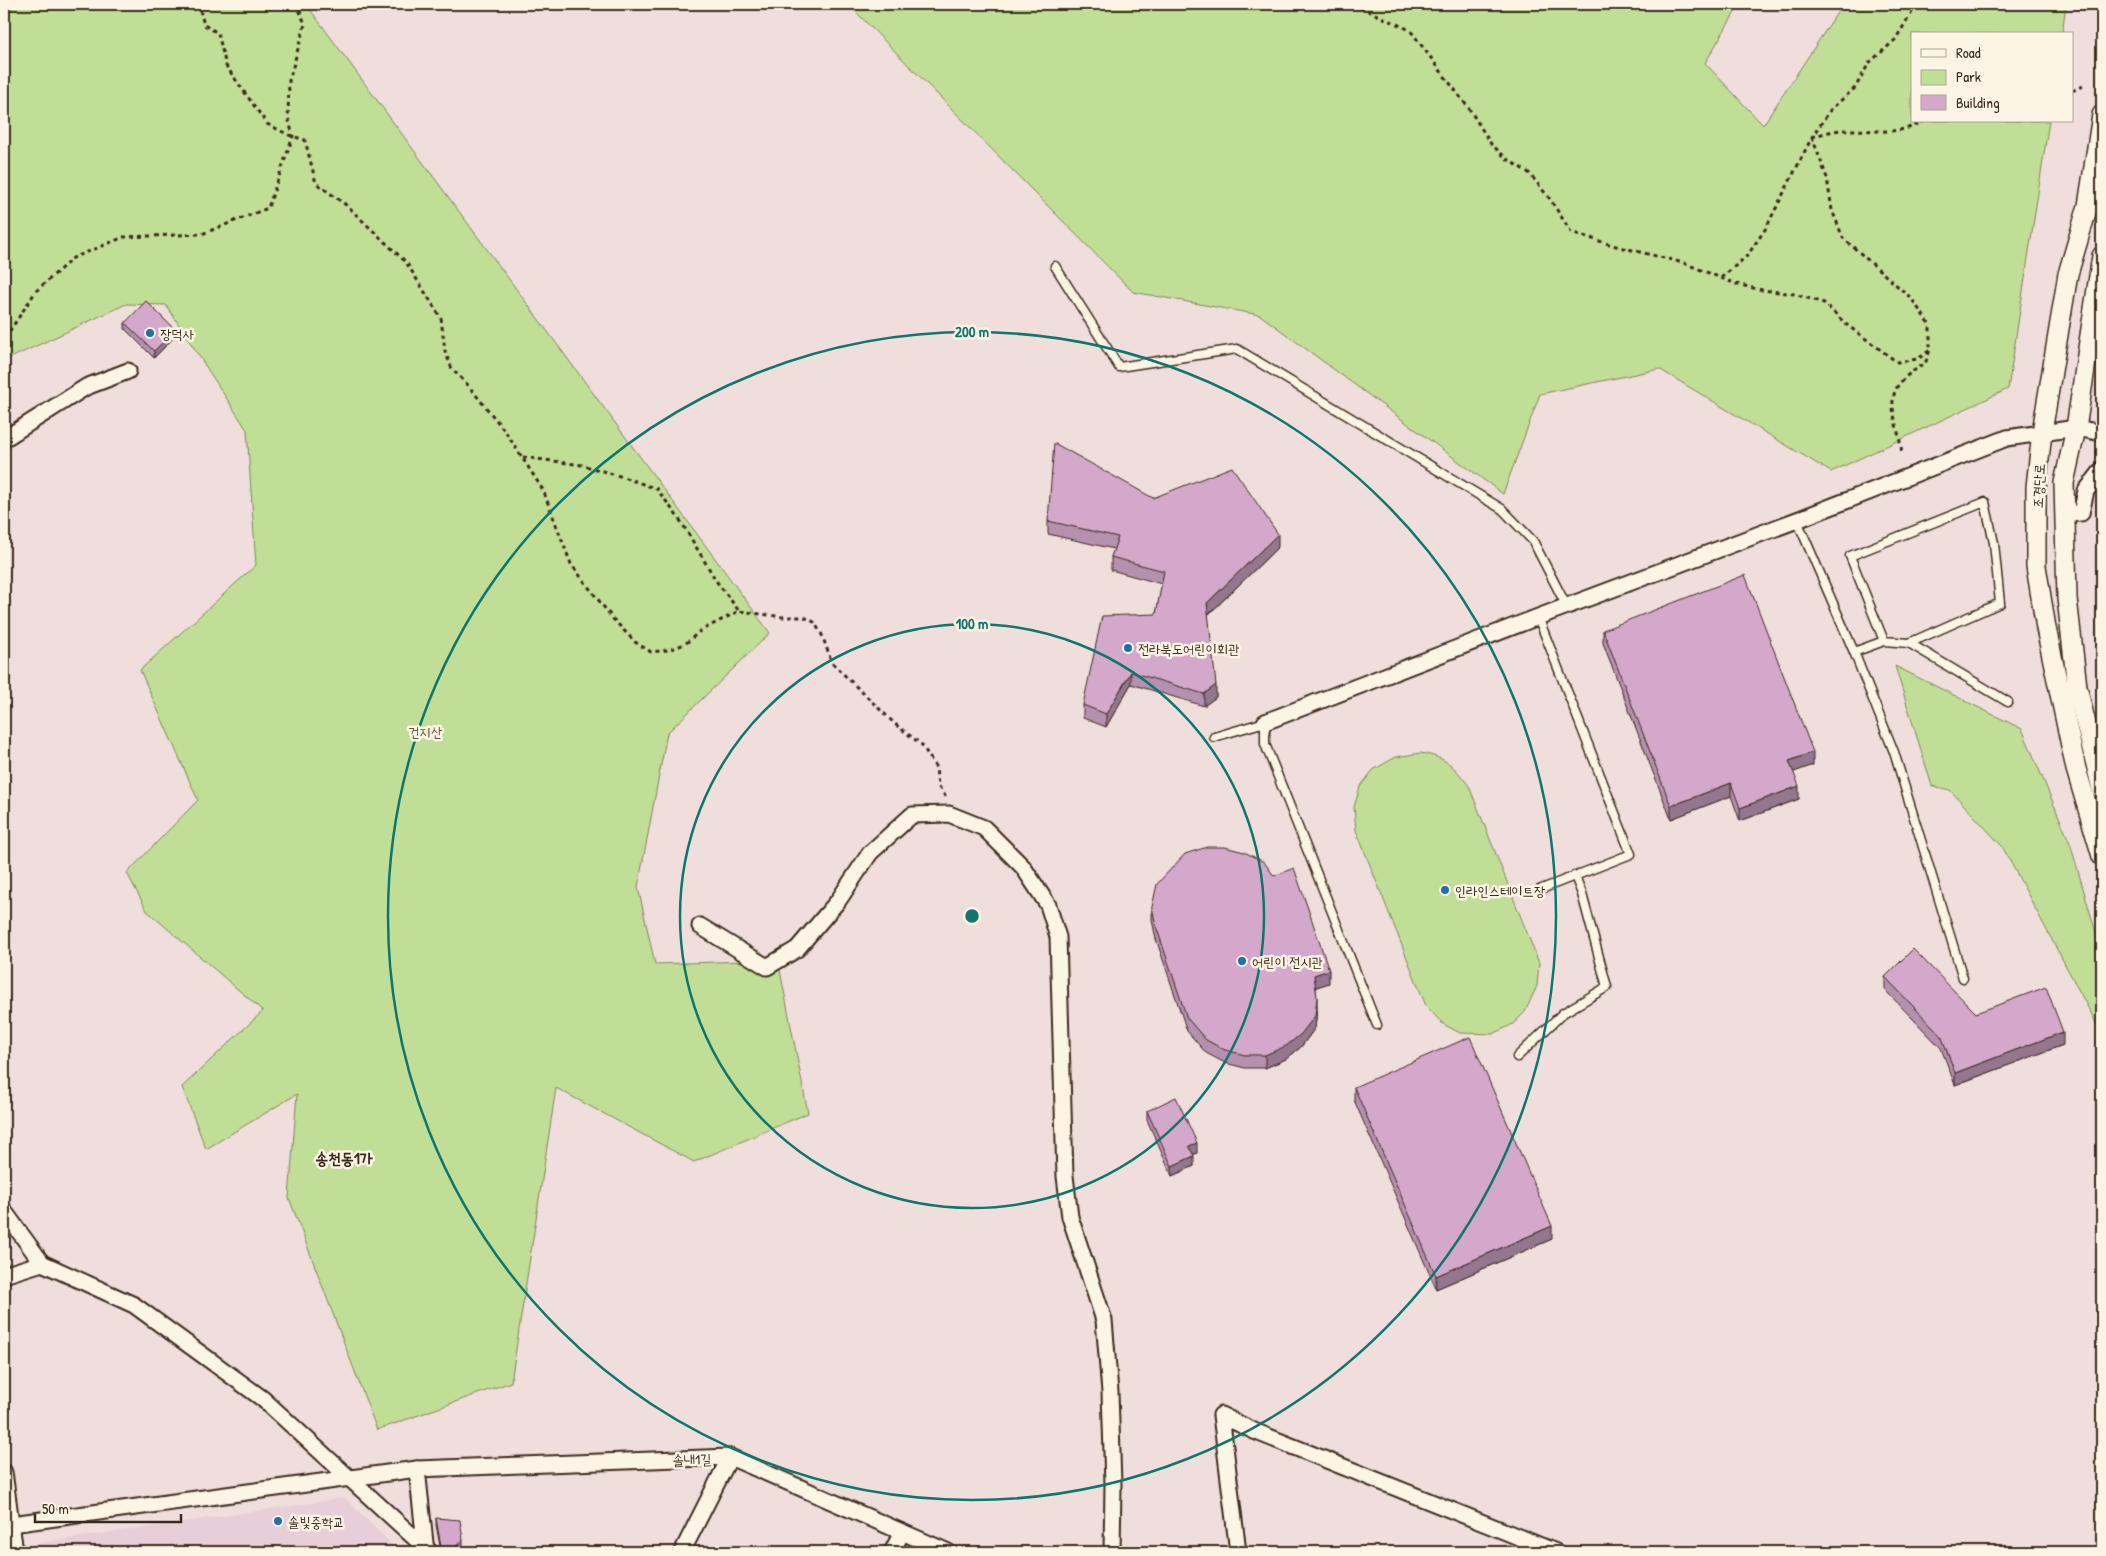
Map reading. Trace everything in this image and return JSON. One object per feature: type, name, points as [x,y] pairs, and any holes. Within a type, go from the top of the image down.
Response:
[{"type":"street","name":"조경단로","points":[[2102,116],[2088,206],[2068,274],[2042,432],[2036,488],[2036,566],[2046,628],[2076,769],[2102,856]]},
{"type":"street","name":"조경단로","points":[[2102,256],[2076,428],[2064,484],[2067,598],[2077,687],[2102,789]]},
{"type":"street","points":[[4,439],[86,387],[128,370]]},
{"type":"street","points":[[1265,722],[1797,520],[2007,438],[2076,428],[2102,433]]},
{"type":"street","points":[[2065,514],[2081,513],[2086,490],[2102,470]]},
{"type":"street","points":[[700,926],[767,967],[797,949],[838,902],[870,853],[912,815],[949,814],[984,828],[1023,867],[1048,905],[1058,937],[1065,1176],[1070,1217],[1104,1320],[1110,1392],[1113,1484],[1112,1552]]},
{"type":"street","points":[[4,1211],[42,1263],[134,1305],[263,1399],[427,1551]]},
{"type":"street","points":[[4,1275],[42,1263]]},
{"type":"street","points":[[1238,1552],[1221,1415],[1263,1434],[1556,1552]]},
{"type":"street","points":[[688,1550],[730,1457]]},
{"type":"street","name":"솔내1길","points":[[7,1524],[417,1469],[730,1457],[947,1552]]},
{"type":"street","points":[[417,1469],[427,1551]]},
{"type":"street","points":[[4,1472],[7,1524],[15,1552]]},
{"type":"street","points":[[892,1552],[902,1532]]},
{"type":"lane","points":[[1056,266],[1119,366],[1237,348],[1502,509],[1533,541],[1567,607]]},
{"type":"lane","points":[[1884,641],[1850,556],[1984,502],[1994,543],[2000,603],[1909,643]]},
{"type":"lane","points":[[1797,520],[1854,652],[1894,752],[1964,978]]},
{"type":"lane","points":[[1538,617],[1631,854],[1538,890]]},
{"type":"lane","points":[[1854,652],[1884,641],[1909,643],[2008,702]]},
{"type":"lane","points":[[1214,737],[1265,722],[1265,744],[1378,1025]]},
{"type":"lane","points":[[1518,1057],[1563,1012],[1607,987],[1582,894],[1575,876]]},
{"type":"path","points":[[196,4],[199,6],[204,25],[218,33],[226,66],[267,124],[305,140],[316,183],[346,205],[406,262],[442,318],[445,351],[452,369],[468,384],[505,431],[544,490],[571,564],[613,619],[634,642],[651,652],[668,650],[685,644],[700,631],[739,611],[804,618],[814,622],[822,635],[832,662],[895,724],[922,746],[936,768],[938,786],[962,820]]},
{"type":"path","points":[[4,337],[36,291],[73,258],[124,237],[202,234],[268,208],[293,136],[288,117],[290,81],[305,24],[297,4]]},
{"type":"path","points":[[1354,4],[1410,30],[1470,110],[1491,144],[1507,159],[1529,173],[1550,199],[1571,232],[1612,245],[1684,263],[1721,278],[1762,290],[1794,294],[1824,304],[1847,325],[1897,362],[1918,358],[1930,350]]},
{"type":"path","points":[[1721,278],[1746,256],[1766,228],[1812,137],[1830,109],[1855,88],[1869,63],[1895,40],[1917,4]]},
{"type":"path","points":[[2074,90],[2083,86]]},
{"type":"path","points":[[1812,137],[1842,130],[1904,131],[1922,122]]},
{"type":"path","points":[[1812,137],[1827,178],[1832,210],[1843,238],[1911,298],[1930,326],[1930,350],[1925,364],[1910,372],[1892,394],[1892,411],[1902,453]]},
{"type":"path","points":[[522,457],[582,465],[657,489],[680,520],[717,582],[739,611]]},
{"type":"shaded area","name":"솔빛중학교","points":[[345,1498],[399,1552],[33,1552],[32,1544]]},
{"type":"green space","name":"건지산","points":[[4,4],[306,4],[770,633],[667,733],[638,887],[655,964],[778,960],[808,1113],[694,1162],[556,1088],[511,1382],[377,1430],[289,1198],[297,1094],[206,1149],[182,1087],[263,1011],[147,911],[127,873],[198,800],[140,670],[256,565],[247,430],[166,305],[126,304],[4,361]]},
{"type":"green space","points":[[848,4],[1740,4],[1705,63],[1763,125],[1843,4],[2066,4],[2062,32],[1911,32],[1911,122],[2049,122],[2008,389],[1831,472],[1659,369],[1540,394],[1503,494],[1260,315],[1133,292]]},
{"type":"green space","points":[[1895,666],[2022,729],[2070,843],[2096,933],[2102,945],[2102,1034],[2002,846],[1950,790],[1932,786]]},
{"type":"green space","name":"인라인스테이트장","points":[[1421,753],[1437,757],[1449,764],[1469,786],[1539,963],[1537,986],[1525,1012],[1513,1024],[1493,1034],[1460,1033],[1443,1024],[1426,1006],[1356,830],[1354,807],[1360,787],[1373,770],[1396,757]]},
{"type":"building","name":"장덕사","points":[[146,301],[175,330],[154,351],[125,323]]},
{"type":"building","points":[[1054,443],[1153,498],[1232,467],[1278,534],[1207,603],[1216,685],[1204,694],[1131,672],[1106,714],[1083,705],[1102,616],[1156,614],[1164,571],[1111,557],[1118,537],[1048,521]]},
{"type":"building","points":[[1745,575],[1813,752],[1789,761],[1799,786],[1740,808],[1731,783],[1671,806],[1603,630]]},
{"type":"building","name":"어린이 전시관","points":[[1207,847],[1225,847],[1244,852],[1264,862],[1274,876],[1294,868],[1329,970],[1314,975],[1317,997],[1315,1016],[1301,1034],[1286,1046],[1265,1055],[1245,1055],[1225,1050],[1206,1040],[1187,1018],[1156,926],[1152,907],[1157,884],[1185,854]]},
{"type":"building","points":[[1913,949],[1976,1013],[2046,987],[2063,1032],[1955,1073],[1941,1035],[1885,977]]},
{"type":"building","points":[[1470,1037],[1552,1226],[1436,1276],[1354,1087]]},
{"type":"building","points":[[1176,1097],[1197,1143],[1189,1146],[1194,1156],[1172,1166],[1147,1111]]},
{"type":"building","points":[[436,1518],[460,1520],[463,1540],[454,1548],[441,1547]]},
{"type":"place","name":"장덕사","points":[[150,333]]},
{"type":"place","name":"전라북도어린이회관","points":[[1128,648]]},
{"type":"place","name":"인라인스테이트장","points":[[1445,890]]},
{"type":"place","name":"어린이 전시관","points":[[1242,961]]},
{"type":"place","name":"솔빛중학교","points":[[278,1521]]},
{"type":"district","name":"송천동1가","points":[[344,1158]]}]
